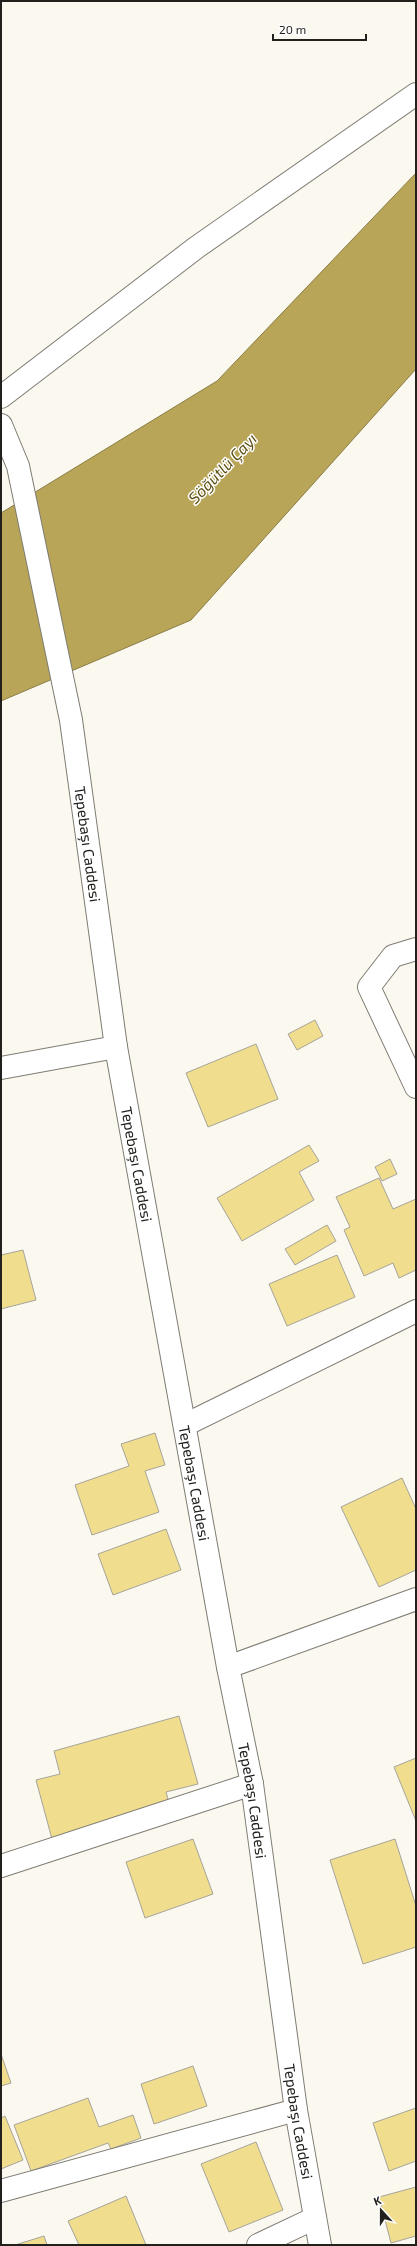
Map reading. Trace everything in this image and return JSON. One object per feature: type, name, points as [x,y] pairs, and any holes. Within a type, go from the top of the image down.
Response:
[{"type":"street","points":[[1,397],[197,247],[416,94]]},
{"type":"street","name":"Tepebaşı Caddesi","points":[[1,425],[18,466],[71,720],[116,1047],[228,1667],[252,1784],[296,2110],[320,2245]]},
{"type":"street","points":[[416,949],[393,956],[369,987],[416,1087]]},
{"type":"street","points":[[1,1068],[116,1047]]},
{"type":"street","points":[[185,1425],[416,1311]]},
{"type":"street","points":[[228,1667],[416,1599]]},
{"type":"street","points":[[1,1866],[252,1784]]},
{"type":"street","points":[[1,2191],[296,2110]]},
{"type":"street","points":[[258,2245],[315,2218]]},
{"type":"water","name":"Söğütlü Çayı","points":[[416,173],[416,369],[191,620],[1,701],[1,513],[217,381]]},
{"type":"building","points":[[315,1020],[323,1036],[297,1050],[288,1034]]},
{"type":"building","points":[[256,1044],[278,1099],[208,1127],[186,1073]]},
{"type":"building","points":[[309,1145],[319,1161],[299,1172],[314,1200],[242,1241],[217,1198]]},
{"type":"building","points":[[390,1159],[397,1174],[382,1181],[375,1167]]},
{"type":"building","points":[[379,1178],[393,1209],[416,1199],[416,1270],[399,1278],[393,1263],[364,1276],[344,1230],[350,1227],[336,1197]]},
{"type":"building","points":[[327,1225],[336,1241],[295,1265],[285,1249]]},
{"type":"building","points":[[23,1250],[36,1300],[1,1309],[1,1255]]},
{"type":"building","points":[[337,1255],[355,1297],[287,1326],[269,1284]]},
{"type":"building","points":[[155,1433],[165,1465],[145,1471],[159,1512],[92,1535],[75,1485],[129,1466],[121,1444]]},
{"type":"building","points":[[402,1478],[416,1509],[416,1570],[379,1587],[341,1507]]},
{"type":"building","points":[[166,1529],[181,1570],[113,1595],[98,1554]]},
{"type":"building","points":[[179,1716],[198,1784],[166,1792],[170,1806],[52,1839],[36,1780],[60,1774],[54,1751]]},
{"type":"building","points":[[416,1758],[416,1821],[394,1767]]},
{"type":"building","points":[[193,1839],[213,1894],[145,1918],[126,1862]]},
{"type":"building","points":[[395,1839],[416,1906],[416,1947],[363,1964],[330,1860]]},
{"type":"building","points":[[1,2054],[11,2083],[1,2086]]},
{"type":"building","points":[[193,2066],[207,2106],[154,2124],[141,2084]]},
{"type":"building","points":[[88,2098],[99,2127],[133,2115],[141,2138],[111,2149],[108,2143],[31,2171],[14,2125]]},
{"type":"building","points":[[416,2108],[416,2161],[389,2171],[373,2123]]},
{"type":"building","points":[[5,2116],[23,2160],[1,2169],[1,2118]]},
{"type":"building","points":[[256,2142],[283,2210],[229,2232],[201,2164]]},
{"type":"building","points":[[416,2187],[416,2236],[391,2243],[379,2197]]},
{"type":"building","points":[[126,2196],[146,2245],[79,2245],[68,2221]]},
{"type":"building","points":[[44,2236],[47,2245],[15,2245]]}]
